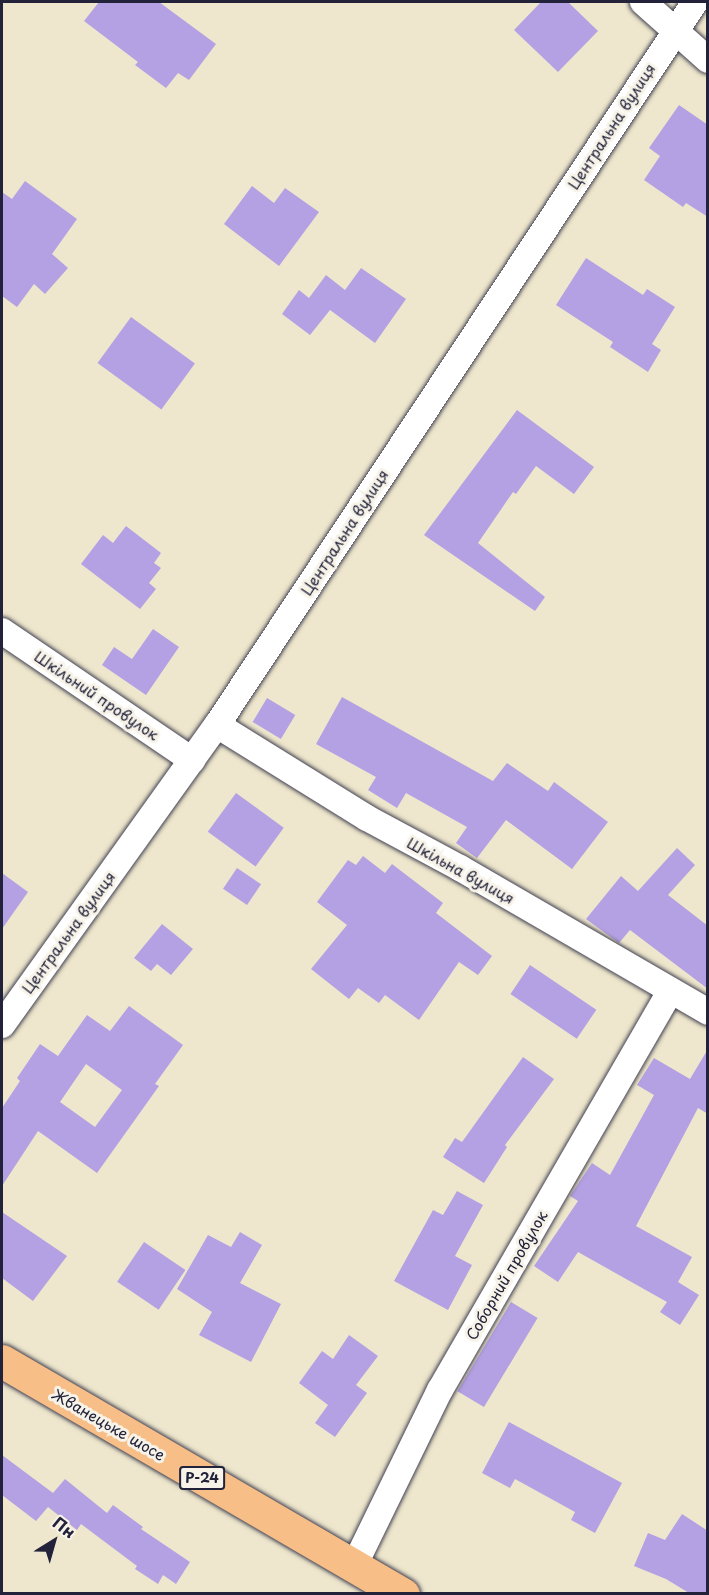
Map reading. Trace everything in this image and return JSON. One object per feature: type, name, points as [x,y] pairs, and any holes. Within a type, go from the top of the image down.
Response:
[{"type":"main road","name":"Жванецьке шосе","points":[[2,1361],[403,1593]]},
{"type":"street","points":[[643,2],[708,60]]},
{"type":"street","name":"Центральна вулиця","points":[[2,1025],[217,724],[674,30],[695,2]]},
{"type":"street","name":"Шкільний провулок","points":[[2,631],[192,760]]},
{"type":"street","name":"Шкільна вулиця","points":[[217,724],[367,818],[460,868],[708,1012]]},
{"type":"street","name":"Соборний провулок","points":[[354,1566],[440,1390],[670,991]]},
{"type":"building","points":[[99,2],[159,2],[216,44],[189,80],[178,73],[166,88],[135,65],[138,62],[84,21]]},
{"type":"building","points":[[541,2],[568,2],[598,31],[558,72],[514,30]]},
{"type":"building","points":[[679,105],[708,125],[708,217],[686,203],[683,207],[644,180],[660,156],[649,148]]},
{"type":"building","points":[[25,181],[77,219],[52,254],[68,268],[45,294],[34,284],[17,307],[2,296],[2,192],[12,199]]},
{"type":"building","points":[[252,186],[274,203],[285,188],[319,212],[279,266],[224,224]]},
{"type":"building","points":[[586,258],[643,295],[647,289],[675,307],[652,344],[661,350],[648,372],[610,347],[613,342],[556,305]]},
{"type":"building","points":[[361,268],[406,299],[375,343],[330,310],[310,335],[282,314],[299,290],[309,298],[326,275],[345,290]]},
{"type":"building","points":[[131,317],[195,363],[161,410],[97,363]]},
{"type":"building","points":[[517,410],[594,467],[574,494],[536,466],[516,494],[513,492],[478,543],[545,597],[535,611],[424,535]]},
{"type":"building","points":[[126,526],[161,553],[154,563],[161,568],[149,583],[156,589],[140,609],[81,564],[103,535],[113,543]]},
{"type":"building","points":[[153,629],[179,647],[146,695],[102,665],[114,647],[132,659]]},
{"type":"building","points":[[342,697],[493,781],[507,763],[548,791],[554,782],[608,822],[572,869],[506,820],[477,858],[456,843],[467,827],[406,793],[397,808],[368,790],[376,777],[316,744]]},
{"type":"building","points":[[267,698],[295,715],[281,739],[253,722]]},
{"type":"building","points":[[236,793],[284,828],[256,867],[208,832]]},
{"type":"building","points":[[677,848],[695,865],[668,895],[708,926],[708,989],[630,930],[619,943],[586,919],[621,876],[638,891]]},
{"type":"building","points":[[363,856],[385,873],[392,864],[443,903],[436,913],[492,956],[478,975],[459,962],[419,1020],[385,995],[379,1003],[358,988],[349,999],[311,969],[347,925],[317,902],[348,860],[356,865]]},
{"type":"building","points":[[237,868],[261,884],[247,905],[223,889]]},
{"type":"building","points":[[2,873],[28,892],[2,929]]},
{"type":"building","points":[[162,924],[193,949],[171,975],[157,964],[151,971],[134,958]]},
{"type":"building","points":[[530,965],[596,1010],[577,1039],[510,994]]},
{"type":"building","points":[[129,1006],[183,1045],[155,1084],[159,1086],[97,1173],[38,1131],[2,1186],[2,1108],[20,1081],[17,1078],[40,1044],[58,1056],[87,1015],[110,1031]],"holes":[[[86,1064],[122,1090],[95,1127],[60,1102]]]},
{"type":"building","points":[[708,1049],[708,1114],[698,1108],[636,1226],[692,1257],[678,1282],[699,1295],[680,1325],[660,1312],[667,1302],[578,1252],[558,1282],[534,1266],[578,1201],[570,1196],[592,1163],[610,1175],[654,1095],[637,1085],[654,1058],[690,1079]]},
{"type":"building","points":[[523,1057],[554,1079],[505,1145],[507,1147],[484,1183],[443,1157],[455,1138],[462,1142]]},
{"type":"building","points":[[457,1191],[483,1205],[455,1256],[472,1265],[448,1310],[394,1281],[433,1210],[443,1215]]},
{"type":"building","points":[[2,1212],[67,1256],[33,1301],[2,1278]]},
{"type":"building","points":[[240,1232],[262,1245],[240,1283],[281,1304],[251,1362],[199,1335],[212,1312],[177,1289],[208,1235],[231,1247]]},
{"type":"building","points":[[144,1242],[185,1270],[159,1310],[117,1282]]},
{"type":"building","points":[[511,1302],[538,1318],[484,1407],[457,1391]]},
{"type":"building","points":[[349,1335],[378,1356],[356,1385],[367,1393],[335,1437],[315,1423],[328,1405],[299,1383],[322,1351],[333,1359]]},
{"type":"building","points":[[509,1422],[622,1483],[595,1533],[571,1520],[575,1512],[515,1479],[510,1488],[482,1473]]},
{"type":"building","points":[[2,1455],[53,1493],[65,1479],[107,1513],[113,1505],[143,1527],[141,1529],[190,1562],[176,1584],[163,1575],[158,1584],[135,1569],[137,1566],[81,1524],[77,1530],[48,1507],[36,1521],[2,1495]]},
{"type":"building","points":[[682,1514],[708,1531],[708,1593],[689,1593],[666,1579],[634,1566],[648,1533],[665,1540]]}]
